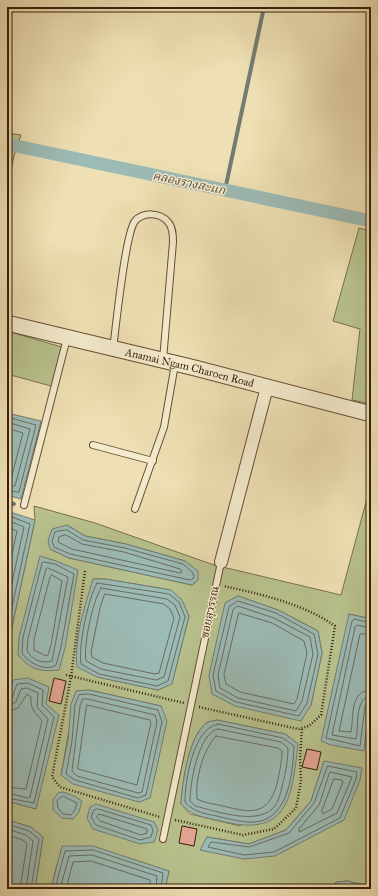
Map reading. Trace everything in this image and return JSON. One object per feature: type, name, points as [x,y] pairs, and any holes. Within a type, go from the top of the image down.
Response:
[{"type":"street","name":"Anamai Ngam Charoen Road","points":[[7,323],[113,348],[371,414]]},
{"type":"street","name":"ซอยสุวรรณ","points":[[221,562],[267,387]]},
{"type":"lane","points":[[113,348],[128,239],[135,221],[146,214],[158,215],[168,222],[173,232],[169,362],[164,427],[135,508]]},
{"type":"lane","points":[[24,505],[68,338]]},
{"type":"lane","points":[[93,445],[152,461]]},
{"type":"lane","name":"ซอยสุวรรณ","points":[[162,839],[221,562]]},
{"type":"path","points":[[85,571],[71,677],[52,777],[60,787],[167,818],[243,835],[274,829],[296,808],[301,781],[300,758],[302,728]]},
{"type":"path","points":[[66,675],[298,729],[309,726],[321,715],[335,626],[319,615],[252,592],[216,585]]},
{"type":"green space","points":[[7,133],[21,135],[14,156],[7,191]]},
{"type":"green space","points":[[359,228],[371,231],[371,404],[352,400],[360,329],[333,321]]},
{"type":"green space","points":[[7,331],[65,348],[51,386],[7,374]]},
{"type":"green space","points":[[369,491],[371,491],[371,619],[349,614],[369,707],[371,700],[371,879],[365,886],[348,881],[336,882],[333,889],[165,889],[169,871],[57,864],[51,889],[35,889],[43,837],[31,827],[7,820],[7,801],[36,809],[13,680],[7,704],[7,650],[35,520],[34,506],[95,523],[214,565],[341,595]],"holes":[[[67,525],[85,536],[126,544],[185,561],[198,580],[192,585],[69,558],[50,549]],[[94,579],[105,579],[171,590],[189,616],[172,683],[158,690],[98,677]],[[238,596],[278,610],[318,631],[322,653],[311,705],[225,603]],[[89,690],[161,706],[61,775],[76,691]],[[217,720],[285,734],[298,744],[240,826],[190,814],[181,804],[185,772],[191,748],[201,728],[208,722]],[[324,761],[344,820],[244,859],[207,837],[249,844],[286,830],[311,801]]]},
{"type":"water","points":[[7,413],[41,421],[21,499],[7,495]]},
{"type":"water","points":[[7,511],[35,520],[7,650]]},
{"type":"water","points":[[67,525],[85,536],[126,544],[185,561],[198,571],[198,580],[192,585],[69,558],[50,549],[48,541],[52,529]]},
{"type":"water","points":[[40,556],[78,570],[65,648],[59,670],[46,671],[36,669],[27,664],[18,655],[19,637]]},
{"type":"water","points":[[93,579],[105,579],[171,590],[182,600],[189,616],[172,684],[158,690],[97,677],[77,667],[76,656],[79,633]]},
{"type":"water","points":[[238,596],[278,610],[318,631],[322,653],[311,705],[301,721],[235,706],[212,694],[209,675],[225,603]]},
{"type":"water","points":[[349,614],[371,619],[371,700],[364,751],[331,745],[321,741]]},
{"type":"water","points":[[28,678],[49,687],[46,704],[59,715],[36,809],[7,801],[7,704],[13,680]]},
{"type":"water","points":[[89,690],[161,706],[167,721],[150,798],[139,802],[73,784],[61,775],[68,741],[71,704],[76,691]]},
{"type":"water","points":[[217,720],[285,734],[298,744],[293,780],[289,795],[283,808],[275,818],[263,823],[246,825],[225,822],[196,815],[181,804],[185,772],[191,748],[201,728],[208,722]]},
{"type":"water","points":[[324,761],[362,768],[360,780],[344,820],[275,856],[244,859],[200,850],[207,837],[249,844],[286,830],[311,801]]},
{"type":"water","points":[[63,792],[82,801],[79,812],[73,819],[62,818],[53,810],[53,800],[58,793]]},
{"type":"water","points":[[96,804],[154,822],[158,830],[154,842],[140,844],[93,829],[87,818],[90,807]]},
{"type":"water","points":[[7,820],[31,827],[43,837],[35,889],[7,889]]},
{"type":"water","points":[[62,846],[93,846],[169,871],[165,889],[51,889]]},
{"type":"water","points":[[371,879],[371,889],[333,889],[336,882],[348,881],[365,885]]},
{"type":"building","points":[[54,678],[66,681],[61,704],[49,701]]},
{"type":"building","points":[[307,749],[321,752],[317,770],[302,767]]},
{"type":"building","points":[[182,826],[197,829],[194,846],[179,843]]},
{"type":"waterway","points":[[225,190],[264,7]]},
{"type":"waterway","name":"คลองรางสะแก","points":[[7,144],[371,221]]},
{"type":"waterway","points":[[7,502],[14,504]]}]
